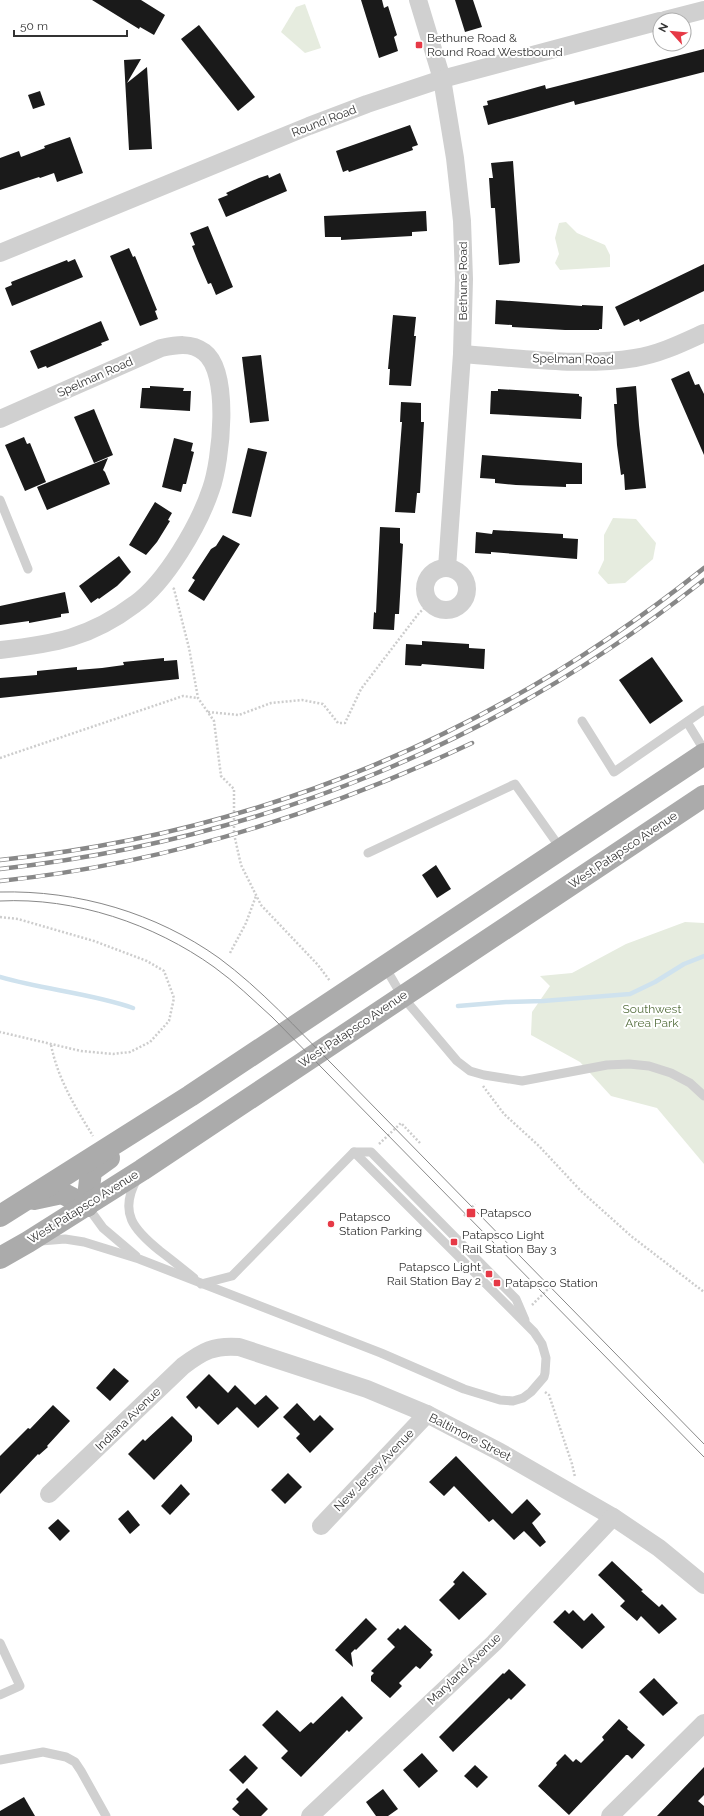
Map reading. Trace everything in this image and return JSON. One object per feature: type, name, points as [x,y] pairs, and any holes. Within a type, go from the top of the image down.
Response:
[{"type":"main road","points":[[0,1216],[190,1096],[384,965],[704,754]]},
{"type":"main road","name":"West Patapsco Avenue","points":[[0,1258],[87,1206],[142,1170],[704,796]]},
{"type":"main road","points":[[24,1200],[62,1193],[87,1206],[92,1169],[179,1110],[190,1096]]},
{"type":"street","name":"Bethune Road","points":[[418,0],[442,79],[455,158],[462,221],[464,279],[462,354],[447,568]]},
{"type":"street","points":[[692,13],[704,10]]},
{"type":"street","name":"Round Road","points":[[0,253],[309,126],[442,79],[652,23]]},
{"type":"street","name":"Spelman Road","points":[[462,354],[601,362],[636,358],[668,349],[704,333]]},
{"type":"street","name":"Spelman Road","points":[[0,419],[161,348],[178,345],[193,346],[208,356],[216,370],[221,405],[218,460],[211,489],[197,520],[179,552],[161,579]]},
{"type":"street","points":[[447,568],[457,570],[464,578],[467,586],[465,597],[459,605],[450,610],[439,609],[430,603],[425,593],[426,583],[431,574],[440,569],[447,568]]},
{"type":"street","points":[[0,650],[41,646],[76,637],[111,621],[137,604],[161,579]]},
{"type":"street","name":"Baltimore Street","points":[[211,1349],[222,1346],[239,1347],[368,1389],[427,1414],[500,1452],[613,1517],[659,1548],[704,1585]]},
{"type":"street","name":"Indiana Avenue","points":[[49,1494],[183,1366],[197,1355],[211,1349]]},
{"type":"street","name":"New Jersey Avenue","points":[[321,1526],[427,1414]]},
{"type":"street","name":"Maryland Avenue","points":[[310,1816],[494,1642],[613,1517]]},
{"type":"street","points":[[610,1816],[704,1723]]},
{"type":"lane","points":[[0,500],[28,569]]},
{"type":"lane","points":[[582,721],[614,772],[704,710]]},
{"type":"lane","points":[[687,722],[704,750]]},
{"type":"lane","points":[[368,853],[515,784],[561,849]]},
{"type":"lane","points":[[384,965],[402,996],[457,1061],[470,1070],[478,1073],[522,1081],[607,1065],[629,1064],[649,1066],[671,1073],[690,1083],[704,1096]]},
{"type":"lane","points":[[202,1284],[232,1276],[354,1152],[372,1152],[516,1298],[528,1325]]},
{"type":"lane","points":[[28,1242],[75,1240],[106,1248],[139,1259],[381,1353],[464,1389],[500,1400],[513,1401],[523,1398],[538,1386],[545,1373],[546,1358],[540,1340],[528,1325],[354,1152]]},
{"type":"lane","points":[[142,1170],[128,1200],[130,1218],[134,1226],[148,1241],[202,1284]]},
{"type":"lane","points":[[87,1206],[103,1228],[139,1259]]},
{"type":"lane","points":[[0,1642],[20,1686],[0,1695]]},
{"type":"lane","points":[[0,1760],[43,1752],[66,1757],[75,1762],[78,1766],[106,1816]]},
{"type":"path","points":[[161,579],[174,589],[189,648],[198,698],[214,721],[221,776],[234,789],[234,834],[241,865],[261,904],[318,965],[340,995]]},
{"type":"path","points":[[207,712],[239,715],[271,702],[302,700],[323,704],[338,723],[345,723],[361,689],[419,613],[430,603]]},
{"type":"path","points":[[0,758],[183,696],[198,698]]},
{"type":"path","points":[[230,953],[246,924],[256,896]]},
{"type":"path","points":[[0,918],[18,920],[94,941],[147,961],[164,971],[174,998],[169,1021],[150,1042],[130,1052],[113,1054],[81,1050],[0,1032]]},
{"type":"path","points":[[52,1044],[55,1061],[74,1108],[103,1151]]},
{"type":"path","points":[[478,1073],[482,1085],[504,1114],[539,1146],[581,1191],[631,1236],[704,1292]]},
{"type":"path","points":[[372,1152],[401,1123],[420,1143]]},
{"type":"path","points":[[464,1216],[475,1204]]},
{"type":"path","points":[[523,1314],[555,1282],[554,1281]]},
{"type":"path","points":[[538,1386],[549,1395],[572,1464],[575,1481],[582,1499]]},
{"type":"green space","points":[[305,4],[321,48],[305,53],[281,32],[296,7]]},
{"type":"green space","points":[[566,222],[577,233],[605,245],[610,255],[610,267],[560,270],[555,263],[559,254],[555,238],[559,223]]},
{"type":"green space","points":[[613,518],[636,519],[656,543],[653,559],[625,583],[608,584],[598,573],[604,560],[604,535]]},
{"type":"green space","name":"Southwest Area Park","points":[[685,922],[704,923],[704,1164],[657,1108],[611,1096],[580,1062],[531,1035],[532,1012],[550,986],[540,976],[572,973],[626,944]]},
{"type":"building","points":[[92,0],[141,0],[165,15],[154,35],[140,27],[139,29]]},
{"type":"building","points":[[361,0],[382,0],[384,8],[388,6],[397,35],[394,37],[398,51],[379,58]]},
{"type":"building","points":[[455,0],[473,0],[482,27],[465,32]]},
{"type":"building","points":[[199,25],[255,97],[238,111],[181,39]]},
{"type":"building","points":[[704,49],[704,72],[575,105],[574,101],[488,125],[483,106],[488,105],[487,101],[545,85],[546,89]]},
{"type":"building","points":[[141,59],[127,83],[147,67],[152,149],[129,150],[124,60]]},
{"type":"building","points":[[40,91],[45,105],[33,109],[28,95]]},
{"type":"building","points":[[410,125],[418,145],[412,147],[413,150],[349,172],[348,170],[343,172],[336,151]]},
{"type":"building","points":[[70,137],[83,173],[57,182],[54,173],[0,190],[0,158],[19,151],[21,157],[45,148],[44,146]]},
{"type":"building","points":[[513,161],[520,261],[519,263],[499,265],[495,208],[491,208],[489,178],[493,178],[491,163]]},
{"type":"building","points":[[280,173],[287,191],[226,217],[218,199],[228,195],[226,193],[259,178],[268,175],[269,178]]},
{"type":"building","points":[[426,211],[427,231],[412,232],[412,236],[341,240],[341,237],[325,237],[324,216]]},
{"type":"building","points":[[208,226],[233,287],[216,295],[211,283],[208,284],[198,261],[192,246],[195,245],[190,233]]},
{"type":"building","points":[[129,248],[133,257],[135,256],[157,310],[155,311],[158,319],[140,326],[110,256]]},
{"type":"building","points":[[75,259],[83,277],[12,306],[5,288],[12,285],[11,282],[67,260],[68,262]]},
{"type":"building","points":[[704,264],[704,291],[640,322],[639,319],[624,326],[615,307]]},
{"type":"building","points":[[496,300],[603,306],[602,329],[565,330],[512,327],[512,325],[495,324]]},
{"type":"building","points":[[393,315],[416,317],[414,336],[416,336],[411,386],[389,385],[390,369],[388,369]]},
{"type":"building","points":[[101,321],[109,340],[101,343],[102,345],[47,368],[46,366],[38,369],[30,351]]},
{"type":"building","points":[[261,355],[269,421],[250,423],[242,357]]},
{"type":"building","points":[[689,371],[695,385],[699,384],[704,394],[704,455],[671,379]]},
{"type":"building","points":[[150,386],[184,388],[183,391],[191,391],[190,411],[140,408],[142,388],[150,388]]},
{"type":"building","points":[[636,386],[646,488],[625,490],[624,474],[621,475],[617,445],[614,404],[617,404],[616,388]]},
{"type":"building","points":[[498,389],[579,394],[579,396],[582,397],[581,419],[490,414],[491,391],[498,391]]},
{"type":"building","points":[[401,402],[421,403],[421,422],[424,422],[420,493],[417,493],[415,513],[395,512],[402,422],[400,422]]},
{"type":"building","points":[[94,409],[113,455],[94,463],[74,417]]},
{"type":"building","points":[[24,437],[27,444],[30,443],[46,482],[25,491],[5,445]]},
{"type":"building","points":[[174,438],[193,443],[191,451],[194,452],[186,484],[183,484],[181,492],[162,487]]},
{"type":"building","points":[[248,448],[267,452],[251,517],[232,513]]},
{"type":"building","points":[[482,455],[582,463],[582,484],[566,484],[566,487],[495,483],[495,479],[480,478]]},
{"type":"building","points":[[108,458],[103,470],[110,484],[47,510],[37,487]]},
{"type":"building","points":[[155,502],[172,513],[168,520],[170,521],[157,542],[146,555],[129,545]]},
{"type":"building","points":[[380,527],[400,528],[400,543],[403,544],[399,614],[395,614],[394,630],[373,629],[374,612],[376,613]]},
{"type":"building","points":[[493,530],[563,534],[563,538],[578,539],[577,559],[491,552],[491,554],[475,553],[476,532],[492,534]]},
{"type":"building","points":[[223,535],[240,544],[204,601],[188,591],[195,580],[192,578],[211,549],[216,546]]},
{"type":"building","points":[[119,556],[131,572],[117,586],[91,603],[79,586]]},
{"type":"building","points":[[65,592],[69,613],[61,614],[61,617],[29,623],[29,621],[0,625],[0,606]]},
{"type":"building","points":[[422,641],[469,644],[469,648],[485,649],[484,669],[422,664],[421,666],[405,665],[406,644],[422,645]]},
{"type":"building","points":[[652,657],[683,701],[650,724],[619,680]]},
{"type":"building","points":[[164,658],[164,661],[177,660],[179,679],[0,698],[0,678],[37,675],[37,671],[77,667],[77,670],[102,668],[124,665],[123,662]]},
{"type":"building","points":[[436,865],[451,889],[437,898],[422,875]]},
{"type":"building","points":[[114,1368],[129,1381],[110,1401],[96,1388]]},
{"type":"building","points":[[209,1374],[228,1393],[235,1385],[255,1405],[266,1395],[279,1408],[258,1428],[237,1407],[218,1425],[199,1406],[196,1409],[186,1397]]},
{"type":"building","points":[[297,1403],[314,1421],[320,1415],[334,1429],[310,1453],[296,1438],[300,1434],[283,1417]]},
{"type":"building","points":[[53,1405],[70,1421],[47,1446],[48,1447],[39,1455],[38,1454],[0,1494],[0,1456],[28,1428],[30,1429]]},
{"type":"building","points":[[172,1416],[192,1436],[192,1441],[154,1480],[128,1454],[143,1439],[145,1441]]},
{"type":"building","points":[[456,1456],[512,1514],[527,1499],[541,1514],[532,1523],[546,1542],[540,1547],[524,1531],[514,1540],[493,1519],[489,1522],[454,1486],[444,1496],[429,1482]]},
{"type":"building","points":[[288,1473],[302,1487],[285,1504],[271,1490]]},
{"type":"building","points":[[181,1484],[190,1494],[170,1515],[161,1506]]},
{"type":"building","points":[[128,1510],[140,1525],[130,1534],[118,1519]]},
{"type":"building","points":[[58,1519],[70,1531],[60,1541],[48,1528]]},
{"type":"building","points":[[612,1561],[643,1590],[641,1591],[659,1607],[662,1604],[677,1619],[659,1634],[641,1616],[637,1621],[620,1606],[625,1601],[598,1575]]},
{"type":"building","points":[[463,1571],[487,1594],[459,1620],[439,1600],[455,1584],[453,1582]]},
{"type":"building","points":[[565,1610],[569,1614],[573,1610],[584,1621],[592,1613],[605,1627],[582,1649],[553,1622]]},
{"type":"building","points":[[366,1618],[377,1629],[351,1653],[353,1667],[335,1650]]},
{"type":"building","points":[[405,1625],[432,1650],[430,1652],[433,1655],[420,1669],[416,1666],[399,1683],[402,1686],[390,1698],[371,1681],[371,1676],[374,1673],[371,1671],[395,1647],[387,1639],[398,1628],[400,1630]]},
{"type":"building","points":[[509,1669],[526,1685],[511,1700],[509,1698],[453,1752],[439,1737],[503,1673],[504,1674]]},
{"type":"building","points":[[654,1678],[678,1703],[663,1716],[639,1692]]},
{"type":"building","points":[[342,1696],[363,1718],[349,1732],[347,1730],[301,1777],[281,1758],[288,1751],[262,1725],[277,1710],[300,1732],[311,1722],[313,1724]]},
{"type":"building","points":[[619,1719],[628,1727],[627,1729],[645,1745],[632,1759],[626,1755],[569,1815],[538,1786],[565,1754],[573,1762],[576,1759],[581,1763],[604,1740],[602,1737]]},
{"type":"building","points":[[422,1753],[438,1771],[419,1788],[403,1770]]},
{"type":"building","points":[[245,1755],[258,1768],[243,1784],[229,1770]]},
{"type":"building","points":[[475,1765],[488,1777],[477,1788],[464,1776]]},
{"type":"building","points":[[704,1767],[704,1795],[698,1801],[704,1806],[704,1816],[657,1816]]},
{"type":"building","points":[[247,1788],[268,1809],[261,1816],[240,1816],[232,1809],[239,1802],[236,1799]]},
{"type":"building","points":[[383,1789],[398,1809],[388,1816],[376,1816],[366,1802]]},
{"type":"building","points":[[24,1797],[35,1816],[0,1816],[0,1811]]},
{"type":"waterway","points":[[458,1006],[630,994],[655,982],[684,964],[704,956]]},
{"type":"waterway","points":[[0,977],[100,999],[133,1008]]},
{"type":"tram line","points":[[0,892],[29,892],[58,895],[115,907],[169,928],[195,942],[219,958],[264,996],[292,1024],[704,1444]]},
{"type":"tram line","points":[[0,901],[28,901],[57,904],[113,916],[166,938],[191,952],[222,973],[272,1017],[704,1457]]},
{"type":"railway","points":[[0,860],[97,846],[192,826],[284,799],[373,765],[460,725],[544,679],[626,627],[704,568]]},
{"type":"railway","points":[[0,869],[97,855],[191,835],[283,808],[373,775],[460,735],[544,690],[625,638],[704,580]]},
{"type":"railway","points":[[0,881],[61,873],[122,862],[242,832],[358,792],[472,743]]},
{"type":"place","name":"Bethune Road & Round Road Westbound","points":[[419,45]]},
{"type":"place","name":"Patapsco","points":[[471,1213]]},
{"type":"place","name":"Patapsco Station Parking","points":[[331,1224]]},
{"type":"place","name":"Patapsco Light Rail Station Bay 3","points":[[454,1242]]},
{"type":"place","name":"Patapsco Light Rail Station Bay 2","points":[[489,1274]]},
{"type":"place","name":"Patapsco Station","points":[[497,1283]]}]
